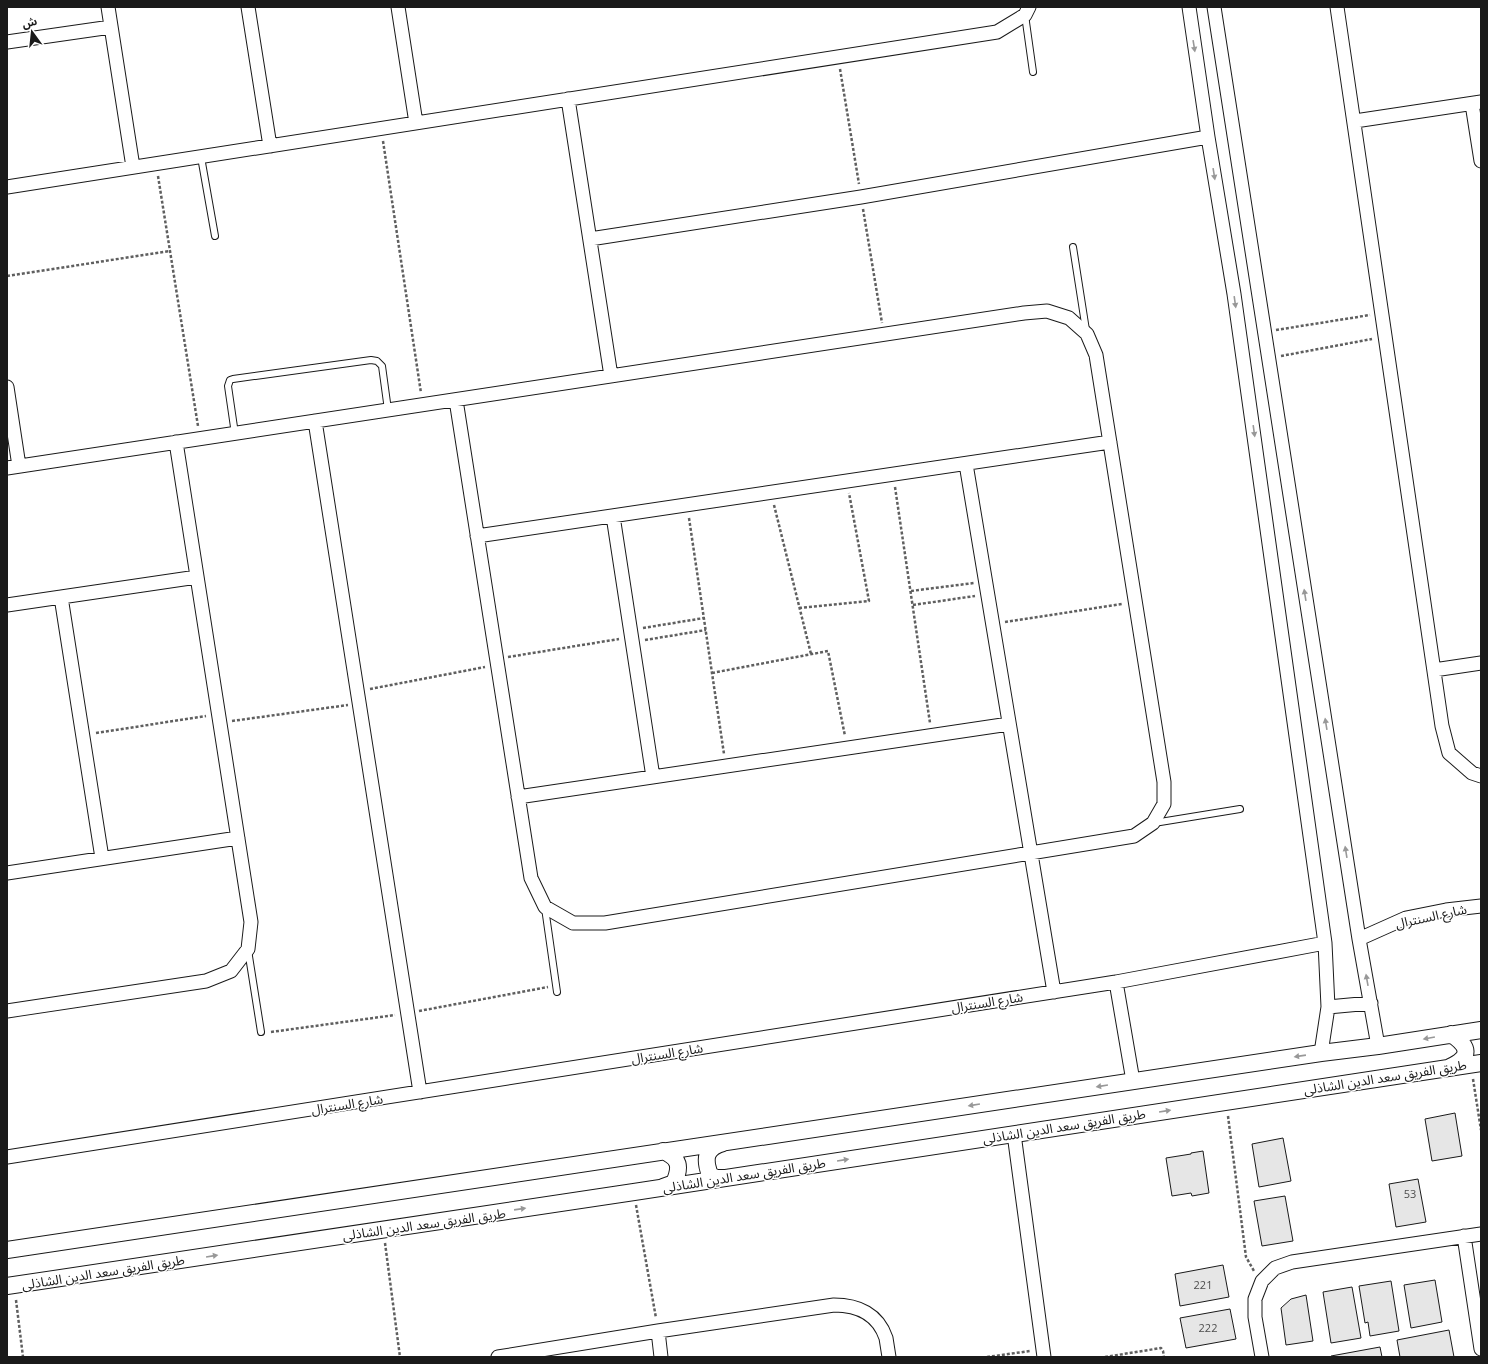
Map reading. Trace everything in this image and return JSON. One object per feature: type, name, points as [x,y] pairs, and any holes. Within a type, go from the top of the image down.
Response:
[{"type":"street","points":[[108,7],[133,167]]},
{"type":"street","points":[[248,7],[270,146]]},
{"type":"street","points":[[398,7],[416,123]]},
{"type":"street","points":[[1188,7],[1234,294],[1325,943],[1328,1007],[1321,1053]]},
{"type":"street","points":[[1214,7],[1359,939],[1378,1046]]},
{"type":"street","points":[[1340,7],[1382,312],[1442,726],[1449,753],[1472,773],[1481,776]]},
{"type":"street","points":[[7,187],[997,32],[1027,11]]},
{"type":"street","points":[[7,42],[111,27]]},
{"type":"street","points":[[568,99],[612,376]]},
{"type":"street","points":[[1355,121],[1477,103],[1481,161]]},
{"type":"street","points":[[590,239],[861,197],[1208,137]]},
{"type":"street","points":[[7,387],[13,467],[1024,313],[1047,311],[1069,318],[1087,334],[1096,355],[1164,782],[1164,804],[1153,823],[1134,836],[605,923],[572,923],[545,907],[531,878],[456,400]]},
{"type":"street","points":[[315,421],[420,1092]]},
{"type":"street","points":[[7,1011],[206,981],[231,971],[248,949],[251,922],[176,442]]},
{"type":"street","points":[[477,536],[1110,442]]},
{"type":"street","points":[[966,464],[1054,992]]},
{"type":"street","points":[[614,516],[653,777]]},
{"type":"street","points":[[7,605],[197,577]]},
{"type":"street","points":[[61,597],[102,858]]},
{"type":"street","points":[[1434,670],[1481,663]]},
{"type":"street","points":[[518,797],[1009,724]]},
{"type":"street","points":[[7,873],[238,838]]},
{"type":"street","name":"شارع السنترال","points":[[1359,939],[1406,918],[1446,910],[1481,906]]},
{"type":"street","name":"شارع السنترال","points":[[7,1158],[1116,982],[1325,943]]},
{"type":"street","points":[[1116,982],[1133,1081]]},
{"type":"street","points":[[1328,1007],[1371,1004]]},
{"type":"street","points":[[7,1250],[1481,1030]]},
{"type":"street","points":[[1450,1067],[1458,1064],[1464,1056],[1466,1050],[1464,1044],[1451,1034]]},
{"type":"street","name":"طريق الفريق سعد الدين الشاذلى","points":[[10,1286],[728,1178],[1476,1063]]},
{"type":"street","points":[[1014,1134],[1043,1353]]},
{"type":"street","points":[[726,1142],[712,1148],[706,1160],[710,1175],[716,1178],[728,1178]]},
{"type":"street","points":[[661,1188],[674,1183],[679,1168],[675,1158],[663,1151]]},
{"type":"street","points":[[1262,1357],[1255,1317],[1255,1299],[1262,1282],[1275,1268],[1292,1262],[1481,1234]]},
{"type":"street","points":[[1464,1236],[1481,1349]]},
{"type":"street","points":[[498,1357],[658,1331],[834,1305],[848,1305],[860,1309],[872,1316],[880,1326],[886,1338],[889,1357]]},
{"type":"street","points":[[658,1331],[661,1357]]},
{"type":"lane","points":[[1027,11],[1033,72]]},
{"type":"lane","points":[[201,157],[215,236]]},
{"type":"lane","points":[[1074,247],[1087,334]]},
{"type":"lane","points":[[235,434],[228,386],[230,380],[233,379],[372,360],[377,361],[382,366],[388,410]]},
{"type":"lane","points":[[1153,823],[1240,809]]},
{"type":"lane","points":[[545,907],[557,992]]},
{"type":"lane","points":[[248,949],[261,1032]]},
{"type":"path","points":[[381,128],[423,405]]},
{"type":"path","points":[[156,164],[200,439]]},
{"type":"path","points":[[7,276],[170,250]]},
{"type":"path","points":[[1264,332],[1382,312]]},
{"type":"path","points":[[1268,359],[1386,336]]},
{"type":"path","points":[[894,474],[932,736]]},
{"type":"path","points":[[799,608],[869,601],[847,481]]},
{"type":"path","points":[[771,493],[811,654]]},
{"type":"path","points":[[687,505],[726,766]]},
{"type":"path","points":[[911,591],[986,588]]},
{"type":"path","points":[[913,605],[986,588]]},
{"type":"path","points":[[992,624],[1136,602]]},
{"type":"path","points":[[83,734],[219,719],[359,697],[497,662],[632,636],[704,618]]},
{"type":"path","points":[[632,636],[706,630]]},
{"type":"path","points":[[712,673],[828,651],[847,748]]},
{"type":"path","points":[[1476,1063],[1481,1130]]},
{"type":"path","points":[[1226,1102],[1246,1257],[1249,1264],[1262,1282]]},
{"type":"path","points":[[634,1192],[658,1331]]},
{"type":"path","points":[[383,1230],[400,1357]]},
{"type":"path","points":[[10,1286],[24,1357]]},
{"type":"path","points":[[1105,1357],[1161,1348],[1164,1351],[1164,1357]]},
{"type":"path","points":[[987,1357],[1043,1353]]},
{"type":"building","points":[[1455,1113],[1462,1156],[1432,1161],[1425,1119]]},
{"type":"building","points":[[1283,1138],[1291,1181],[1259,1187],[1252,1144]]},
{"type":"building","points":[[1203,1151],[1209,1193],[1192,1196],[1191,1193],[1172,1196],[1166,1158]]},
{"type":"building","points":[[1418,1179],[1426,1222],[1396,1227],[1389,1184]]},
{"type":"building","points":[[1285,1196],[1293,1241],[1262,1246],[1254,1201]]},
{"type":"building","points":[[1223,1265],[1229,1297],[1180,1306],[1175,1274]]},
{"type":"building","points":[[1435,1280],[1442,1322],[1411,1328],[1404,1285]]},
{"type":"building","points":[[1391,1281],[1399,1331],[1370,1336],[1368,1322],[1365,1323],[1359,1286]]},
{"type":"building","points":[[1352,1287],[1361,1338],[1331,1343],[1323,1292]]},
{"type":"building","points":[[1306,1295],[1313,1341],[1286,1345],[1281,1308],[1291,1299]]},
{"type":"building","points":[[1230,1309],[1236,1339],[1186,1348],[1180,1318]]},
{"type":"building","points":[[1449,1330],[1454,1357],[1400,1357],[1397,1340]]},
{"type":"building","points":[[1380,1347],[1382,1357],[1331,1356]]}]
